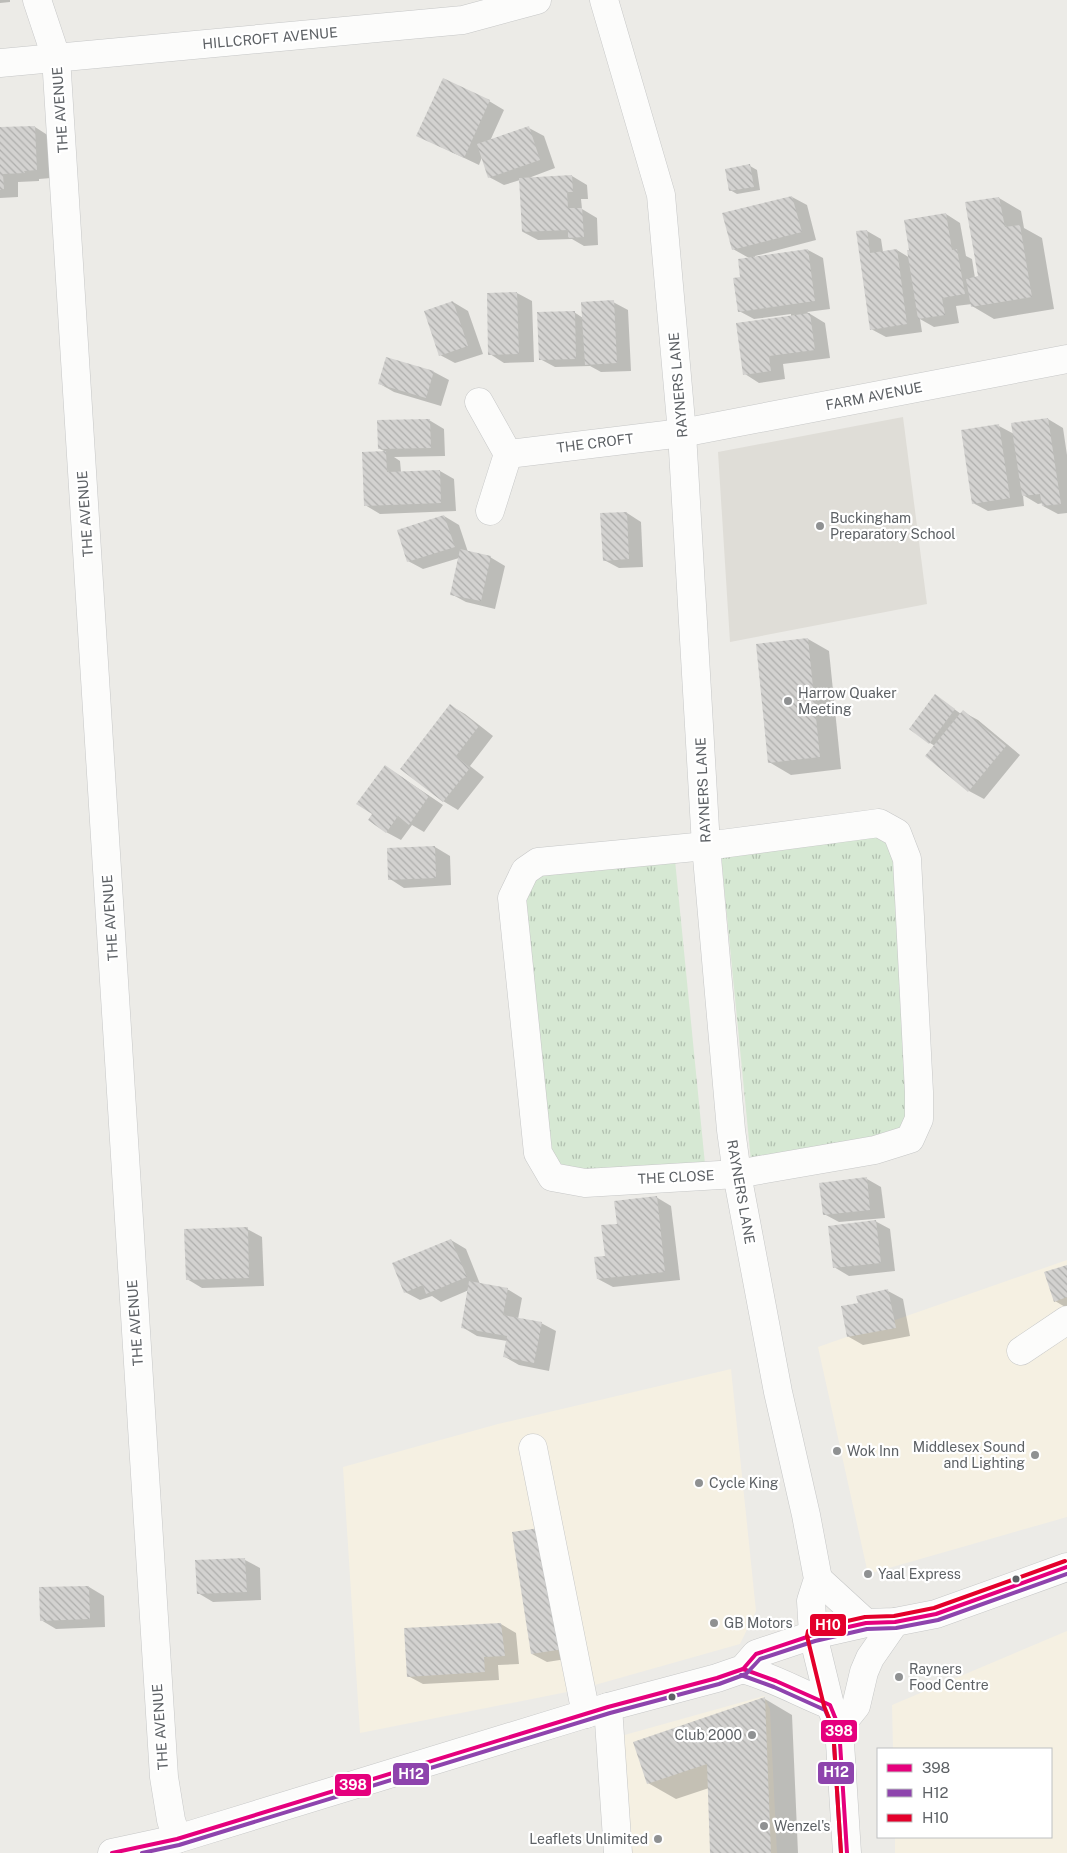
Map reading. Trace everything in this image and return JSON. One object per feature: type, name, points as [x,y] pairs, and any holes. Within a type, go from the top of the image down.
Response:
[{"type":"street","name":"THE AVENUE","points":[[37,0],[56,57],[164,1777],[171,1820],[177,1838]]},
{"type":"street","name":"HILLCROFT AVENUE","points":[[0,62],[463,20],[537,0]]},
{"type":"street","name":"RAYNERS LANE","points":[[604,0],[661,195],[682,433],[706,846],[731,1130],[737,1174],[778,1392],[806,1515],[818,1579],[811,1601],[813,1635],[835,1716],[846,1853]]},
{"type":"street","name":"FARM AVENUE","points":[[682,433],[1067,360]]},
{"type":"street","points":[[478,402],[508,454],[490,512]]},
{"type":"street","name":"THE CROFT","points":[[508,454],[682,433]]},
{"type":"street","name":"THE CLOSE","points":[[880,823],[897,834],[907,859],[920,1119],[910,1139],[875,1150],[737,1174],[585,1183],[552,1177],[538,1153],[512,898],[526,871],[538,862],[706,846],[880,823]]},
{"type":"street","points":[[1021,1351],[1067,1320]]},
{"type":"street","points":[[533,1448],[597,1711],[618,1853]]},
{"type":"street","points":[[743,1670],[756,1654],[813,1635],[866,1623],[895,1622],[936,1614],[1067,1567]]},
{"type":"street","points":[[818,1579],[866,1623]]},
{"type":"street","points":[[112,1853],[147,1849],[177,1838],[597,1711],[743,1670],[764,1675],[786,1684],[835,1716],[856,1706],[864,1672],[870,1658],[895,1622]]},
{"type":"shaded area","name":"Buckingham Preparatory School","points":[[903,417],[927,604],[730,642],[718,452]]},
{"type":"shaded area","points":[[1067,1260],[1067,1517],[868,1574],[818,1347]]},
{"type":"shaded area","points":[[731,1369],[756,1611],[740,1644],[577,1690],[360,1733],[343,1467],[498,1424]]},
{"type":"shaded area","points":[[1067,1631],[1067,1853],[895,1853],[895,1838],[1052,1838],[1052,1748],[893,1748],[892,1705]]},
{"type":"shaded area","points":[[764,1696],[770,1709],[777,1853],[611,1853],[603,1741]]},
{"type":"green space","points":[[897,833],[910,1139],[752,1171],[720,845]]},
{"type":"green space","points":[[674,850],[706,1174],[552,1177],[512,898],[525,871]]},
{"type":"building","points":[[443,78],[490,100],[464,158],[416,136]]},
{"type":"building","points":[[35,126],[37,170],[24,171],[25,173],[3,174],[4,189],[0,190],[0,127]]},
{"type":"building","points":[[529,126],[540,160],[488,178],[477,144]]},
{"type":"building","points":[[750,164],[754,187],[729,191],[725,169]]},
{"type":"building","points":[[572,175],[573,192],[567,192],[568,208],[582,208],[584,237],[568,238],[568,230],[522,232],[519,178]]},
{"type":"building","points":[[792,196],[802,232],[732,250],[722,213]]},
{"type":"building","points":[[999,197],[1005,227],[1020,225],[1032,297],[971,307],[966,279],[978,276],[965,202]]},
{"type":"building","points":[[946,213],[952,250],[957,249],[965,294],[942,298],[945,315],[918,319],[904,220]]},
{"type":"building","points":[[867,230],[870,253],[897,249],[907,324],[870,330],[856,231]]},
{"type":"building","points":[[808,249],[815,301],[738,312],[733,278],[740,277],[738,259]]},
{"type":"building","points":[[517,292],[519,354],[488,355],[487,293]]},
{"type":"building","points":[[614,300],[617,363],[585,365],[581,302]]},
{"type":"building","points":[[453,301],[468,346],[439,356],[424,311]]},
{"type":"building","points":[[575,311],[576,359],[539,360],[537,312]]},
{"type":"building","points":[[810,313],[815,350],[769,356],[771,371],[743,375],[736,323]]},
{"type":"building","points":[[386,357],[434,371],[426,398],[378,384]]},
{"type":"building","points":[[1048,418],[1061,504],[1042,506],[1040,494],[1022,496],[1011,423]]},
{"type":"building","points":[[430,419],[431,448],[378,449],[377,420]]},
{"type":"building","points":[[999,424],[1010,498],[972,504],[961,430]]},
{"type":"building","points":[[386,451],[387,472],[440,470],[441,503],[364,506],[362,452]]},
{"type":"building","points":[[627,512],[629,559],[603,561],[600,513]]},
{"type":"building","points":[[444,515],[455,547],[407,562],[397,530]]},
{"type":"building","points":[[460,549],[491,556],[481,601],[450,595]]},
{"type":"building","name":"Harrow Quaker Meeting","points":[[808,638],[820,757],[768,763],[756,644]]},
{"type":"building","points":[[935,694],[955,709],[929,744],[909,729]]},
{"type":"building","points":[[450,704],[479,726],[456,756],[470,768],[443,802],[400,769]]},
{"type":"building","points":[[963,710],[1006,746],[968,792],[925,756]]},
{"type":"building","points":[[385,765],[429,796],[409,825],[398,816],[386,833],[368,820],[372,814],[356,804]]},
{"type":"building","points":[[435,846],[436,878],[388,880],[387,848]]},
{"type":"building","points":[[867,1177],[870,1210],[823,1215],[819,1183]]},
{"type":"building","points":[[657,1196],[665,1272],[597,1279],[594,1257],[605,1256],[601,1225],[617,1224],[614,1201]]},
{"type":"building","points":[[876,1220],[881,1263],[833,1268],[828,1226]]},
{"type":"building","points":[[248,1227],[249,1278],[186,1280],[184,1229]]},
{"type":"building","points":[[451,1239],[467,1277],[426,1294],[423,1285],[404,1293],[392,1263]]},
{"type":"building","points":[[1067,1265],[1067,1297],[1054,1302],[1044,1272]]},
{"type":"building","points":[[469,1281],[508,1288],[503,1315],[542,1322],[534,1363],[503,1357],[507,1336],[461,1328]]},
{"type":"building","points":[[888,1289],[896,1328],[847,1337],[841,1306],[858,1303],[856,1296]]},
{"type":"building","points":[[546,1527],[564,1649],[531,1654],[512,1532]]},
{"type":"building","points":[[245,1558],[247,1592],[197,1594],[195,1560]]},
{"type":"building","points":[[89,1586],[90,1619],[40,1621],[39,1587]]},
{"type":"building","points":[[501,1623],[505,1656],[484,1657],[485,1672],[407,1677],[404,1628]]},
{"type":"building","points":[[765,1697],[771,1853],[710,1853],[707,1764],[647,1784],[633,1742]]},
{"type":"transit line","name":"H10","points":[[841,1853],[833,1728],[824,1706],[807,1636],[808,1631],[865,1617],[894,1616],[934,1608],[1065,1561]]},
{"type":"transit line","name":"398","points":[[112,1853],[177,1839],[608,1707],[717,1678],[743,1669],[756,1654],[813,1635],[866,1623],[895,1622],[936,1614],[1067,1567]]},
{"type":"transit line","name":"H12","points":[[142,1853],[179,1845],[610,1713],[719,1684],[746,1674],[760,1659],[815,1641],[867,1629],[896,1628],[938,1620],[1067,1574]]},
{"type":"transit line","name":"398","points":[[743,1669],[776,1681],[830,1705],[839,1727],[847,1853]]},
{"type":"transit line","name":"H12","points":[[741,1675],[774,1687],[825,1710],[833,1728],[841,1853]]},
{"type":"place","name":"Buckingham Preparatory School","points":[[820,526]]},
{"type":"place","name":"Harrow Quaker Meeting","points":[[788,701]]},
{"type":"place","name":"Wok Inn","points":[[837,1451]]},
{"type":"place","name":"Middlesex Sound and Lighting","points":[[1035,1455]]},
{"type":"place","name":"Cycle King","points":[[699,1483]]},
{"type":"place","name":"Yaal Express","points":[[868,1574]]},
{"type":"place","name":"GB Motors","points":[[714,1623]]},
{"type":"place","name":"Rayners Food Centre","points":[[899,1677]]},
{"type":"place","name":"Club 2000","points":[[752,1735]]},
{"type":"place","name":"Wenzel's","points":[[764,1826]]},
{"type":"place","name":"Leaflets Unlimited","points":[[658,1839]]}]
